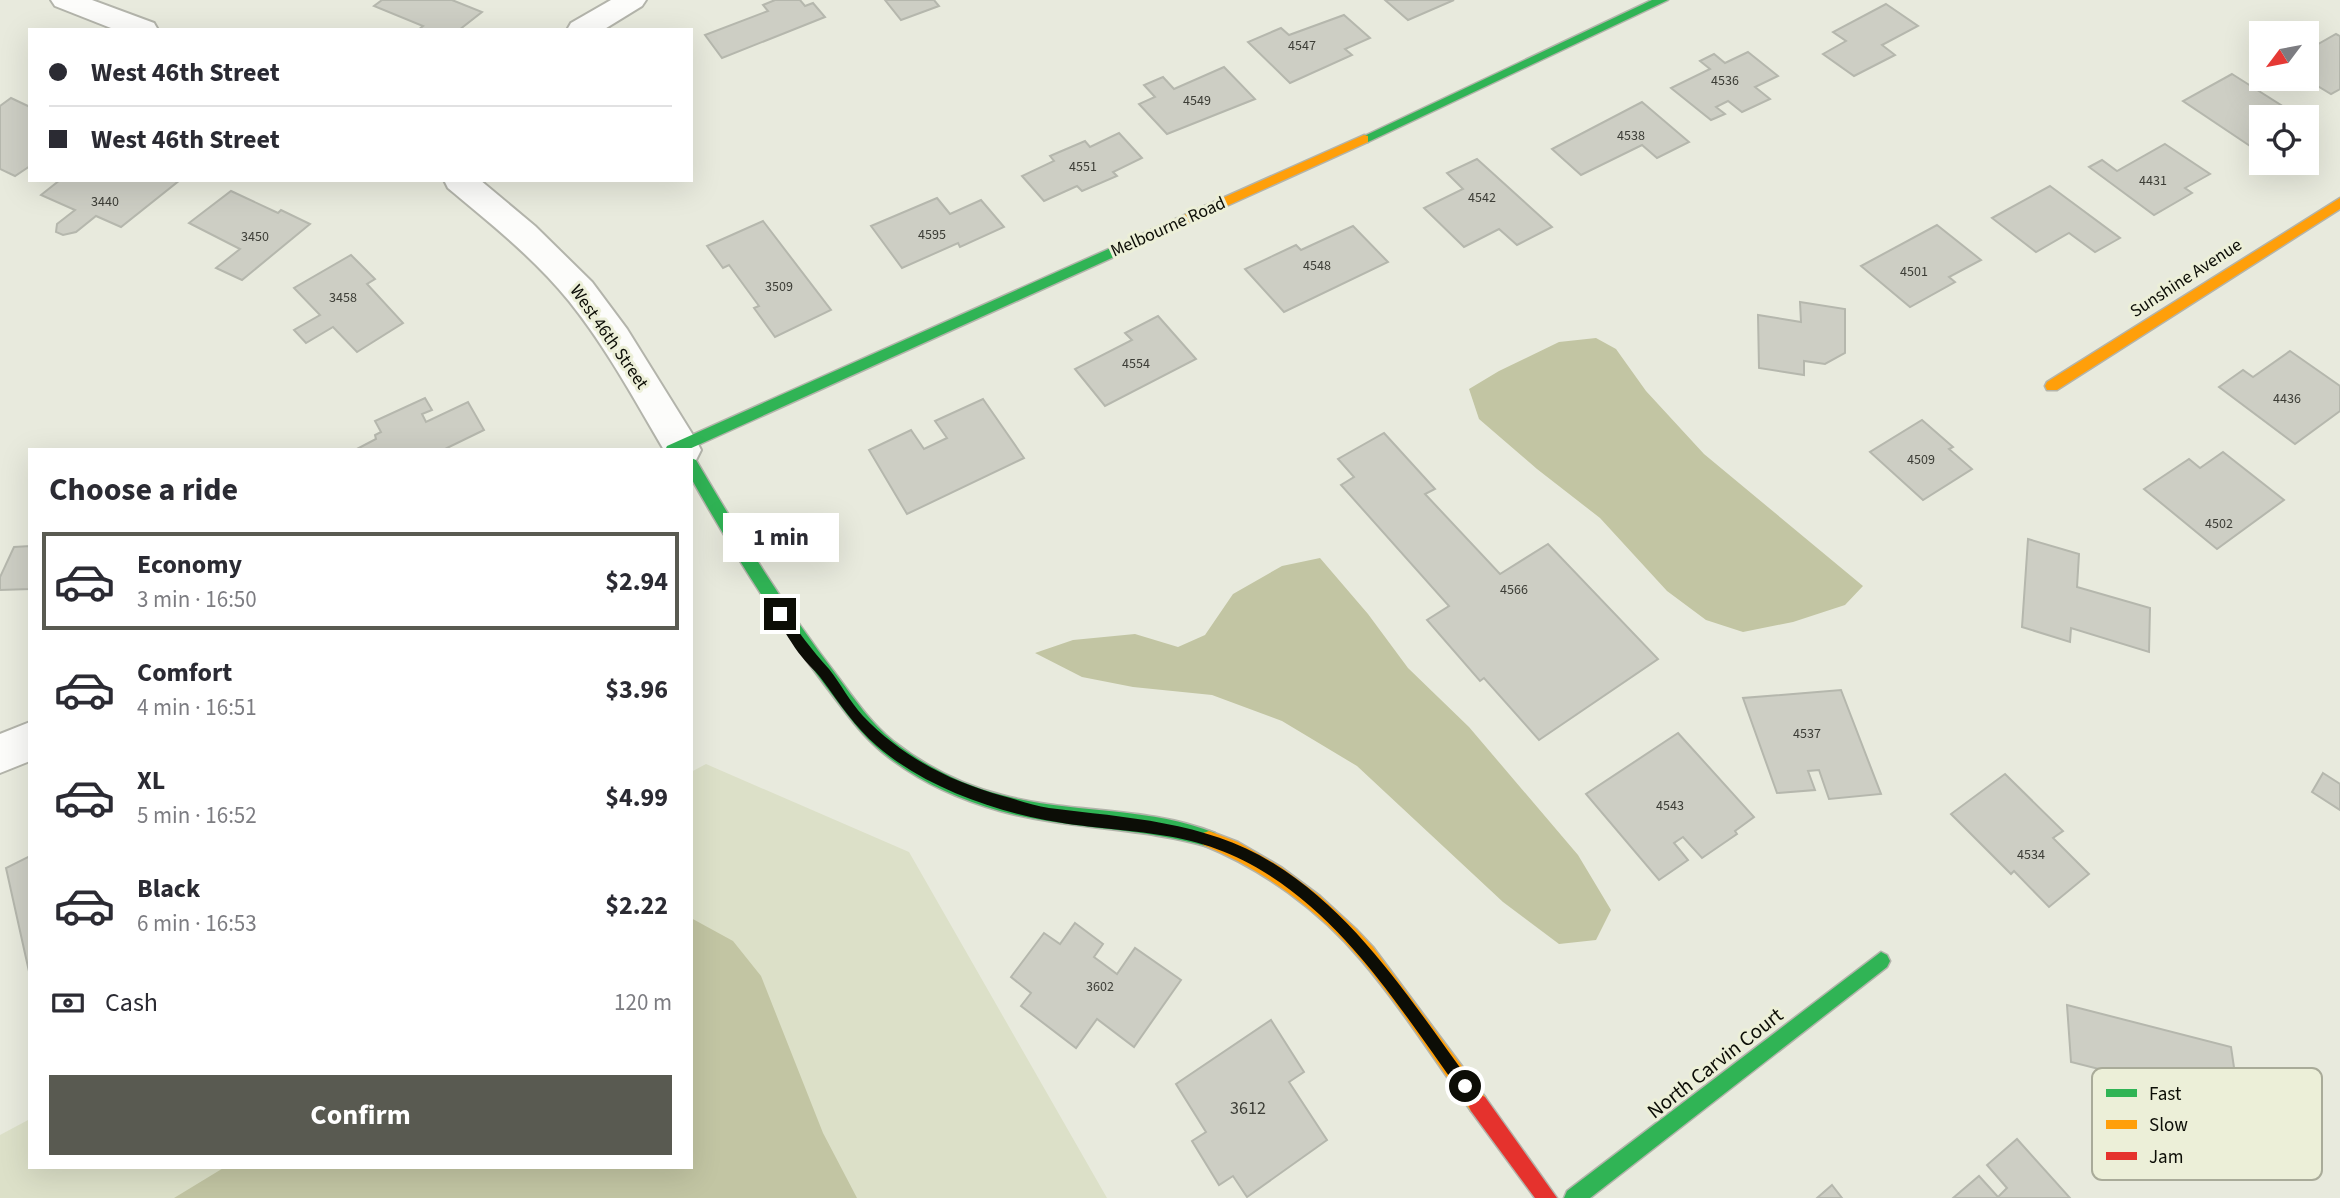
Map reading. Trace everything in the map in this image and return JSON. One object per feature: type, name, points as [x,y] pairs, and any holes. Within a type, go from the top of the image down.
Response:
[{"type":"street","points":[[65,0],[139,28]]},
{"type":"street","points":[[584,28],[632,0]]},
{"type":"street","name":"Melbourne Road","points":[[691,448],[1662,0]]},
{"type":"street","name":"West 46th Street","points":[[461,182],[524,234],[580,291],[615,338],[680,448]]},
{"type":"street","name":"Sunshine Avenue","points":[[2052,386],[2340,203]]},
{"type":"street","name":"West 46th Street","points":[[693,471],[744,559],[806,653],[857,718],[883,744],[953,787],[1005,804],[1045,814],[1164,827],[1218,843],[1269,868],[1334,917],[1367,953],[1547,1198]]},
{"type":"street","points":[[0,754],[28,742]]},
{"type":"street","name":"North Carvin Court","points":[[1574,1198],[1881,961]]},
{"type":"shaded area","points":[[1596,338],[1616,349],[1646,391],[1704,454],[1863,586],[1845,605],[1793,622],[1743,632],[1706,620],[1667,591],[1600,518],[1479,419],[1469,389],[1559,342]]},
{"type":"shaded area","points":[[1320,558],[1368,614],[1408,668],[1469,727],[1578,855],[1611,910],[1596,940],[1559,944],[1503,902],[1357,766],[1282,721],[1212,695],[1133,687],[1082,677],[1035,653],[1073,640],[1135,634],[1178,647],[1205,635],[1233,594],[1282,566]]},
{"type":"shaded area","points":[[706,764],[909,852],[1107,1198],[0,1198],[0,1135],[28,1120],[28,1169],[693,1169],[693,771]]},
{"type":"shaded area","points":[[693,919],[733,941],[761,976],[823,1133],[857,1198],[174,1198],[222,1169],[693,1169]]},
{"type":"building","points":[[382,0],[452,0],[482,12],[462,28],[420,28],[423,26],[374,6]]},
{"type":"building","points":[[775,0],[800,0],[805,6],[813,3],[825,17],[722,58],[705,35],[768,11],[763,5]]},
{"type":"building","points":[[885,0],[934,0],[939,6],[901,20]]},
{"type":"building","points":[[1385,0],[1454,0],[1408,20]]},
{"type":"building","points":[[1886,4],[1918,26],[1882,45],[1895,55],[1854,76],[1823,54],[1846,41],[1833,32]]},
{"type":"building","points":[[1344,15],[1370,38],[1345,49],[1352,55],[1290,83],[1248,42],[1281,28],[1289,35]]},
{"type":"building","points":[[2336,34],[2340,36],[2340,89],[2331,94],[2319,87],[2319,44]]},
{"type":"building","points":[[1748,52],[1778,76],[1755,87],[1770,99],[1742,112],[1728,101],[1716,107],[1725,114],[1711,120],[1671,88],[1710,69],[1700,61],[1714,54],[1725,63]]},
{"type":"building","points":[[1224,67],[1255,99],[1167,134],[1139,104],[1155,97],[1144,85],[1163,77],[1174,89]]},
{"type":"building","points":[[2232,74],[2249,85],[2249,91],[2259,91],[2281,105],[2249,105],[2249,145],[2183,101]]},
{"type":"building","points":[[11,98],[28,106],[28,167],[15,176],[0,169],[0,106]]},
{"type":"building","points":[[1642,102],[1689,142],[1657,158],[1642,145],[1581,175],[1552,149]]},
{"type":"building","points":[[1119,133],[1142,158],[1113,172],[1117,176],[1082,191],[1077,186],[1044,201],[1022,176],[1054,161],[1050,156],[1085,141],[1090,147]]},
{"type":"building","points":[[2165,144],[2210,174],[2185,188],[2192,193],[2154,215],[2089,167],[2102,160],[2117,171]]},
{"type":"building","points":[[1477,159],[1552,227],[1517,245],[1499,229],[1464,247],[1424,208],[1463,189],[1447,173]]},
{"type":"building","points":[[57,182],[177,182],[121,227],[96,216],[76,232],[63,235],[56,232],[57,224],[75,210],[41,195]]},
{"type":"building","points":[[2050,186],[2120,238],[2095,252],[2069,233],[2036,252],[1992,218]]},
{"type":"building","points":[[231,191],[278,213],[281,210],[310,224],[242,280],[216,268],[240,249],[189,223]]},
{"type":"building","points":[[937,198],[950,214],[981,200],[1004,227],[960,247],[958,243],[902,268],[871,226]]},
{"type":"building","points":[[763,221],[831,310],[775,337],[754,308],[759,306],[729,265],[723,268],[707,246]]},
{"type":"building","points":[[1937,225],[1981,260],[1949,277],[1955,282],[1910,307],[1861,266]]},
{"type":"building","points":[[1353,226],[1388,262],[1284,312],[1245,269],[1296,245],[1301,250]]},
{"type":"building","points":[[351,255],[375,279],[367,284],[403,323],[357,352],[333,327],[306,343],[294,330],[320,315],[294,288]]},
{"type":"building","points":[[1800,302],[1845,309],[1845,353],[1825,364],[1804,361],[1804,375],[1759,368],[1758,315],[1801,322]]},
{"type":"building","points":[[1158,316],[1196,359],[1105,406],[1075,369],[1132,340],[1125,333]]},
{"type":"building","points":[[2290,351],[2340,386],[2340,411],[2295,444],[2219,387],[2243,370],[2253,377]]},
{"type":"building","points":[[425,398],[432,410],[422,414],[426,422],[468,402],[484,430],[447,448],[359,448],[376,439],[375,435],[381,432],[375,421]]},
{"type":"building","points":[[983,399],[1024,458],[907,514],[869,450],[911,430],[924,449],[947,438],[935,421]]},
{"type":"building","points":[[1922,420],[1953,447],[1949,449],[1972,469],[1923,500],[1870,452]]},
{"type":"building","points":[[1384,433],[1435,489],[1425,494],[1500,574],[1548,544],[1658,659],[1539,740],[1484,678],[1480,681],[1427,620],[1449,606],[1341,485],[1354,477],[1338,459]]},
{"type":"building","points":[[2223,452],[2284,500],[2217,549],[2144,489],[2189,459],[2200,468]]},
{"type":"building","points":[[2028,539],[2079,554],[2077,587],[2150,608],[2149,652],[2071,628],[2070,642],[2022,627]]},
{"type":"building","points":[[28,546],[28,589],[0,590],[0,577],[14,547]]},
{"type":"building","points":[[1841,690],[1881,794],[1829,799],[1819,770],[1808,771],[1815,790],[1777,793],[1743,698]]},
{"type":"building","points":[[1678,733],[1754,817],[1735,831],[1737,834],[1702,858],[1683,837],[1674,843],[1688,860],[1659,880],[1586,794]]},
{"type":"building","points":[[2323,773],[2340,784],[2340,810],[2312,792]]},
{"type":"building","points":[[2005,774],[2063,831],[2053,838],[2089,874],[2049,907],[2014,871],[2011,874],[1951,814]]},
{"type":"building","points":[[28,857],[28,967],[6,868]]},
{"type":"building","points":[[1075,923],[1103,944],[1094,957],[1117,974],[1135,948],[1181,980],[1134,1047],[1097,1019],[1076,1048],[1021,1006],[1031,993],[1011,977],[1044,933],[1060,944]]},
{"type":"building","points":[[2067,1005],[2231,1047],[2234,1068],[2095,1068],[2071,1062]]},
{"type":"building","points":[[1271,1020],[1304,1072],[1289,1082],[1327,1140],[1247,1197],[1233,1176],[1219,1185],[1192,1141],[1206,1132],[1176,1084]]},
{"type":"building","points":[[2017,1139],[2070,1198],[1953,1198],[1979,1176],[1998,1197],[2007,1188],[1987,1165]]},
{"type":"building","points":[[1832,1185],[1842,1198],[1817,1198]]},
{"type":"traffic: fast","points":[[1364,139],[1662,0]]},
{"type":"traffic: fast","points":[[676,448],[1131,244]]},
{"type":"traffic: fast","points":[[693,467],[740,548],[793,630],[864,724],[900,756],[941,780],[1000,803],[1052,814],[1158,826],[1209,839]]},
{"type":"traffic: fast","points":[[1574,1198],[1881,961]]},
{"type":"traffic: slow","points":[[1131,244],[1364,139]]},
{"type":"traffic: slow","points":[[2052,386],[2340,203]]},
{"type":"traffic: slow","points":[[1209,839],[1232,848],[1275,873],[1350,936],[1367,953],[1478,1104]]},
{"type":"traffic: jam","points":[[1478,1104],[1547,1198]]},
{"type":"route","points":[[780,614],[806,653],[857,718],[872,730],[883,744],[953,787],[1045,814],[1164,827],[1218,843],[1269,868],[1334,917],[1367,953],[1465,1086]]}]
